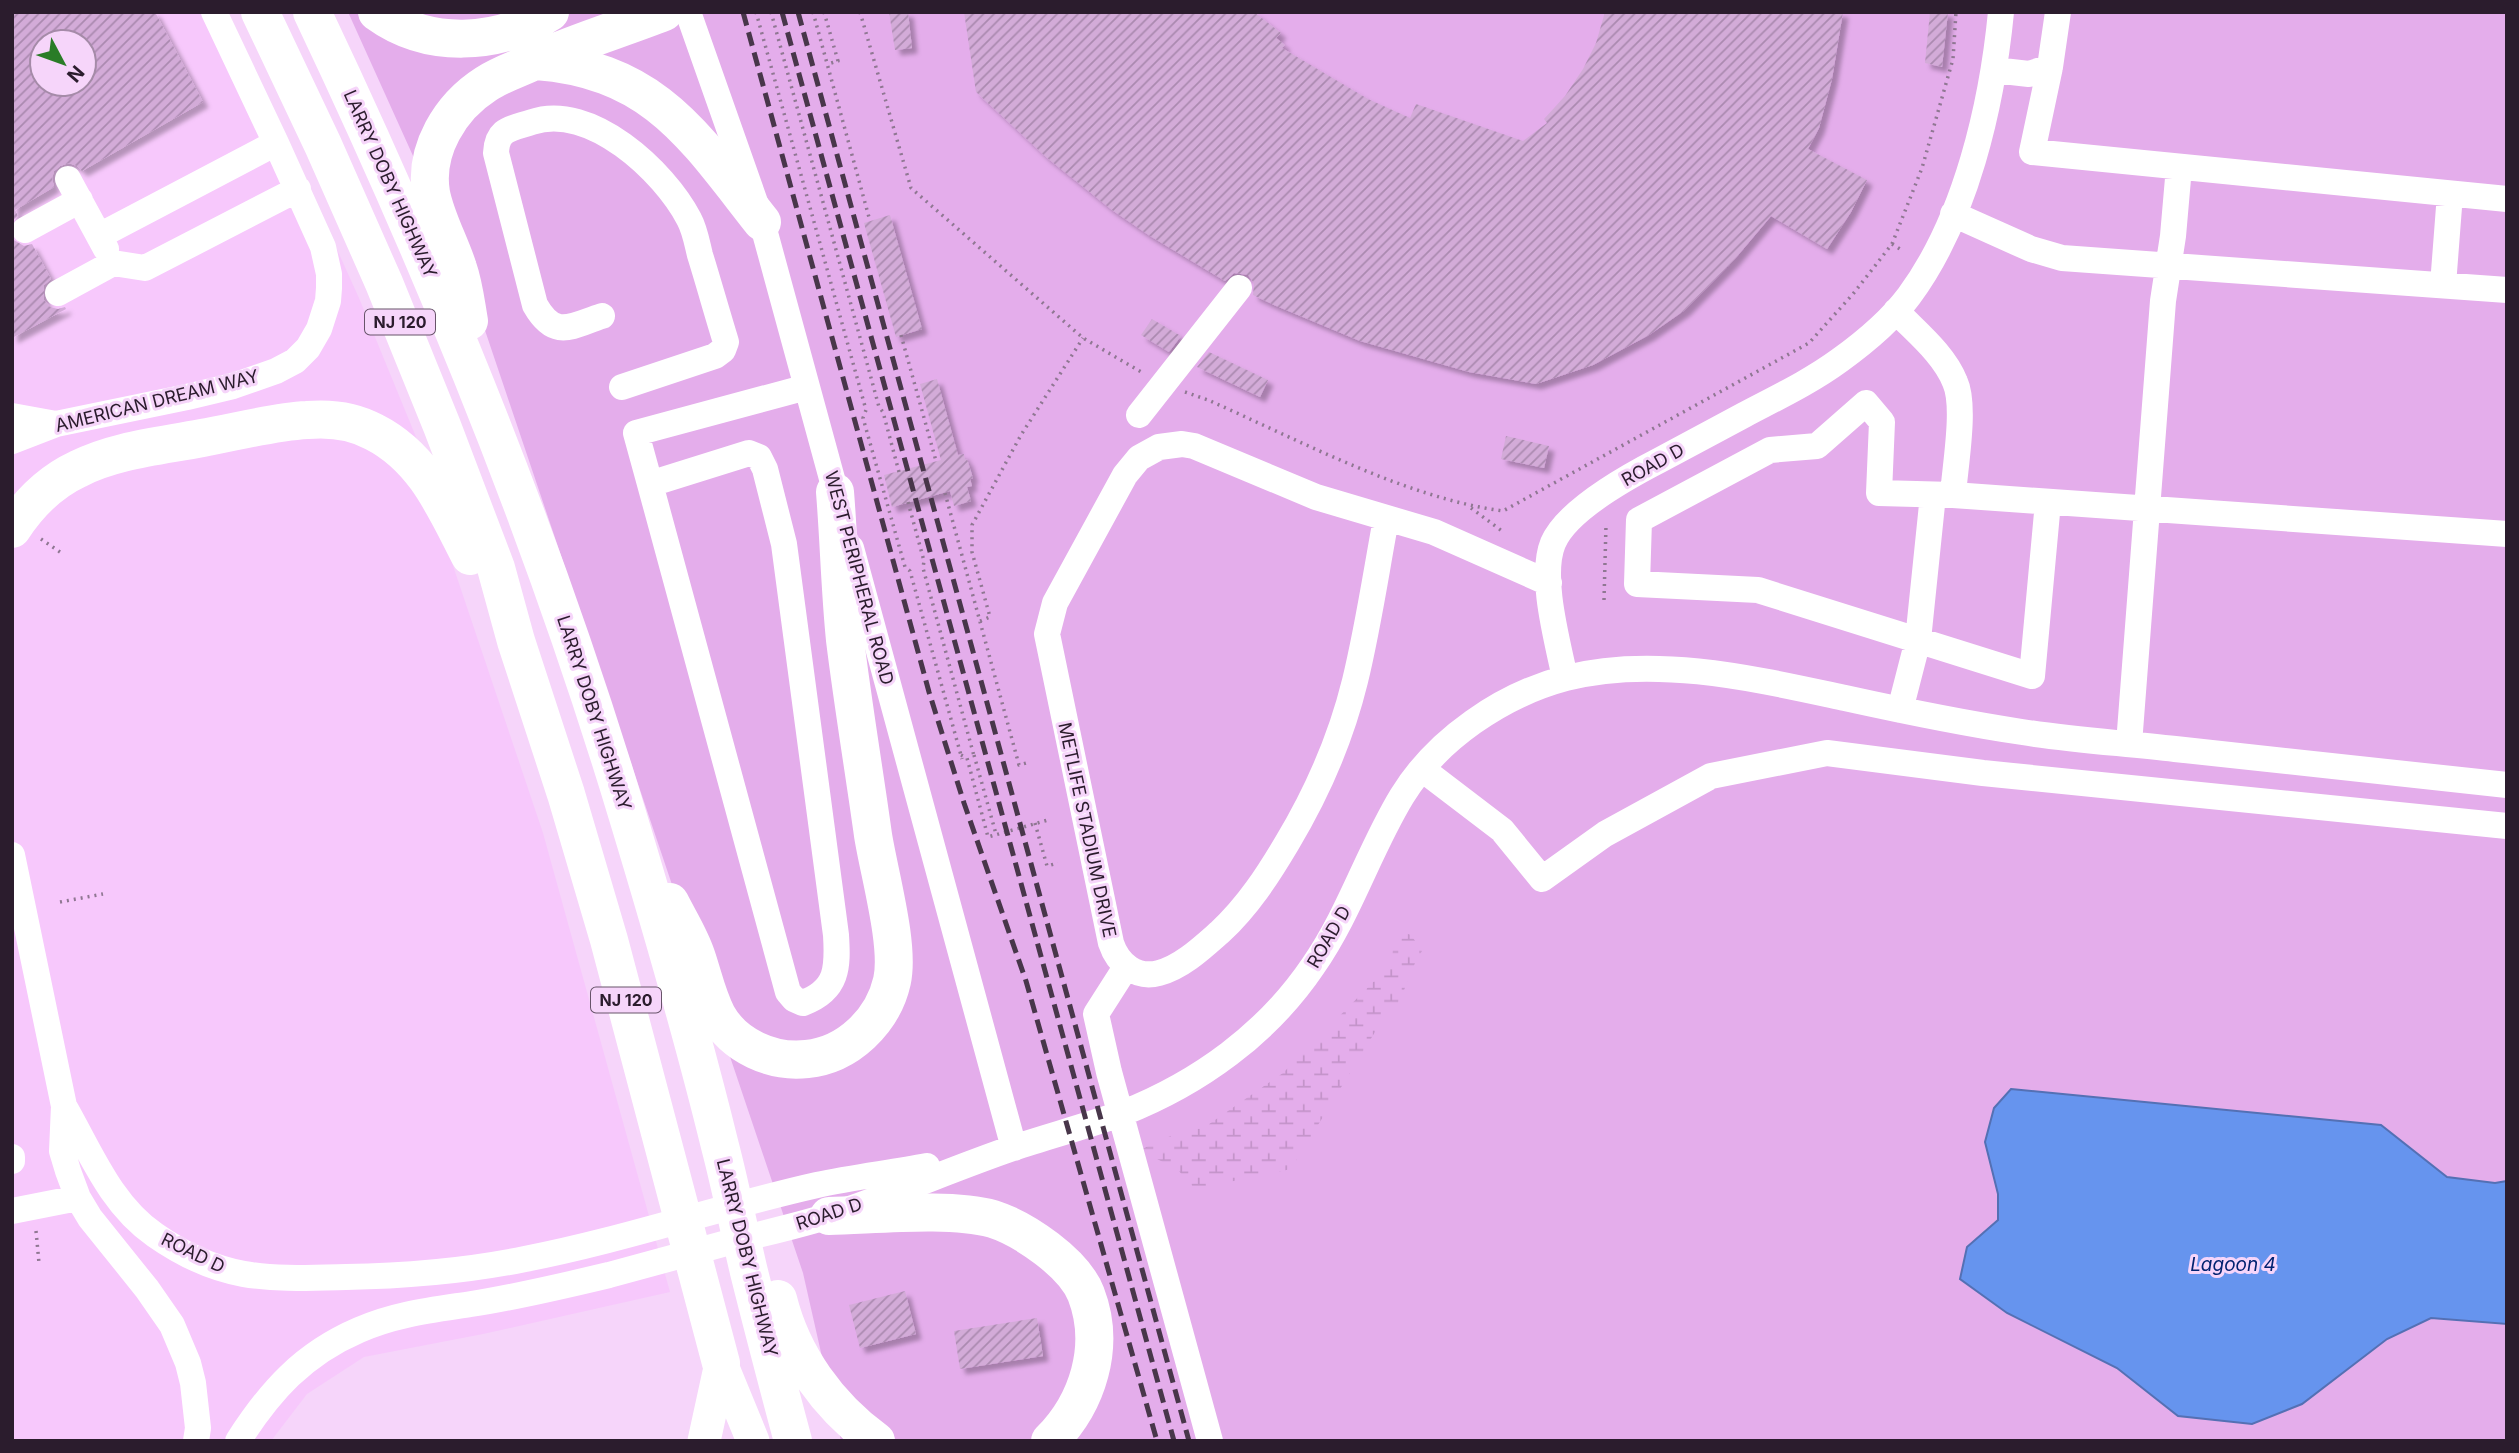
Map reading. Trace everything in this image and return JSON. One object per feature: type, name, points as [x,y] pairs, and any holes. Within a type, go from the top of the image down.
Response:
[{"type":"highway","name":"NJ 120","points":[[260,12],[323,145],[414,355],[496,568],[609,940],[721,1363]]},
{"type":"highway","name":"LARRY DOBY HIGHWAY","points":[[312,12],[407,220],[489,419],[544,564],[628,817],[721,1147],[749,1271],[793,1441]]},
{"type":"highway","points":[[377,12],[417,32],[458,39],[499,35],[539,18],[572,17],[587,12]]},
{"type":"highway","points":[[489,419],[459,271],[431,192],[431,166],[438,139],[453,114],[487,83],[562,49],[664,12]]},
{"type":"highway","points":[[536,61],[570,65],[604,74],[634,87],[653,100],[691,133],[762,222]]},
{"type":"highway","points":[[12,529],[44,491],[65,475],[90,463],[120,454],[293,421],[320,419],[349,423],[374,432],[397,446],[426,475],[516,641]]},
{"type":"highway","points":[[628,817],[695,953],[716,1014],[732,1034],[764,1054],[793,1060],[824,1056],[838,1050],[864,1031],[875,1018],[888,993],[894,954],[875,847],[845,639],[835,492]]},
{"type":"highway","points":[[721,1147],[770,1267],[784,1323],[797,1350],[809,1372],[827,1394],[861,1430],[876,1441]]},
{"type":"highway","points":[[824,1200],[992,1219],[1025,1233],[1069,1270],[1086,1293],[1092,1321],[1094,1355],[1092,1370],[1080,1402],[1050,1441]]},
{"type":"main road","name":"NJ 120","points":[[704,1441],[721,1363]]},
{"type":"main road","points":[[721,1363],[753,1441]]},
{"type":"street","name":"AMERICAN DREAM WAY","points":[[12,442],[56,424],[140,408],[250,381],[286,366],[308,348],[325,315],[329,274],[323,247],[214,12]]},
{"type":"street","name":"WEST PERIPHERAL ROAD","points":[[688,12],[762,222],[835,492],[1022,1145]]},
{"type":"street","name":"ROAD D","points":[[238,1441],[271,1392],[289,1375],[324,1348],[360,1329],[407,1314],[519,1295],[603,1276],[824,1200],[1022,1145],[1122,1113],[1156,1098],[1192,1081],[1231,1052],[1286,1002],[1317,961],[1398,803],[1422,769],[1449,742],[1487,713],[1520,695],[1565,678],[1551,609],[1549,583],[1549,559],[1554,541],[1562,529],[1589,503],[1638,471],[1804,384],[1840,360],[1896,311],[1924,273],[1952,214],[1980,138],[1994,70],[2001,12]]},
{"type":"street","points":[[2058,12],[2050,67],[2032,152],[2507,200]]},
{"type":"street","points":[[1994,70],[2029,74],[2050,67]]},
{"type":"street","points":[[602,316],[563,329],[552,327],[543,319],[536,305],[496,153],[496,140],[502,132],[544,118],[587,124],[623,145],[660,177],[690,220],[726,342],[723,350],[715,356],[622,387]]},
{"type":"street","points":[[99,236],[276,142]]},
{"type":"street","points":[[2129,744],[2163,301],[2179,167]]},
{"type":"street","points":[[58,293],[113,263],[145,268],[298,189]]},
{"type":"street","points":[[25,230],[74,190],[113,263]]},
{"type":"street","points":[[2443,285],[2450,194]]},
{"type":"street","points":[[1952,214],[2031,249],[2062,258],[2507,290]]},
{"type":"street","points":[[1139,415],[1239,288]]},
{"type":"street","points":[[1896,311],[1940,358],[1956,383],[1960,400],[1918,640],[1900,710]]},
{"type":"street","points":[[650,484],[749,453],[759,457],[765,469],[784,544],[837,945],[838,964],[832,980],[822,992],[803,1003],[793,999],[788,992],[636,433],[807,387]]},
{"type":"street","points":[[2048,502],[2032,676],[1758,590],[1637,584],[1639,520],[1770,450],[1817,446],[1866,403],[1882,422],[1879,493],[1943,495],[2147,508],[2507,534]]},
{"type":"street","points":[[12,416],[56,424]]},
{"type":"street","name":"METLIFE STADIUM DRIVE","points":[[1126,967],[1114,952],[1111,943],[1047,634],[1055,603],[1125,475],[1139,458],[1149,451],[1170,444],[1194,446],[1316,497],[1434,532],[1549,583]]},
{"type":"street","points":[[1210,1441],[1096,1014],[1126,967],[1145,974],[1165,971],[1187,959],[1211,940],[1257,890],[1292,835],[1329,760],[1347,709],[1364,644],[1386,519]]},
{"type":"street","points":[[1565,678],[1615,669],[1705,673],[1765,681],[1900,710],[2028,733],[2507,785]]},
{"type":"street","points":[[1422,769],[1502,830],[1542,879],[1605,834],[1711,776],[1827,753],[2011,776],[2507,826]]},
{"type":"street","points":[[12,855],[64,1106],[62,1151],[78,1198],[101,1233],[147,1289],[172,1325],[188,1363],[193,1383],[198,1428],[196,1441]]},
{"type":"street","name":"ROAD D","points":[[64,1106],[103,1178],[139,1222],[171,1245],[206,1264],[267,1279],[429,1273],[523,1260],[596,1242],[824,1200]]},
{"type":"street","points":[[12,1211],[78,1198]]},
{"type":"path","points":[[756,12],[866,410],[870,416]]},
{"type":"path","points":[[771,12],[899,472]]},
{"type":"path","points":[[813,12],[870,221]]},
{"type":"path","points":[[824,12],[838,61],[827,64]]},
{"type":"path","points":[[860,12],[911,188],[1083,338],[1163,384],[1208,400],[1384,477],[1469,507],[1503,512],[1809,343],[1853,294],[1892,244],[1922,168],[1950,71],[1956,12]]},
{"type":"path","points":[[1892,244],[1900,249]]},
{"type":"path","points":[[901,335],[936,461]]},
{"type":"path","points":[[980,621],[990,618],[972,552],[972,525],[1021,435],[1083,338]]},
{"type":"path","points":[[876,414],[879,407]]},
{"type":"path","points":[[866,410],[863,418],[905,567],[910,571]]},
{"type":"path","points":[[945,493],[1019,765],[1030,762]]},
{"type":"path","points":[[908,502],[924,561],[923,568],[996,835]]},
{"type":"path","points":[[1469,507],[1502,531]]},
{"type":"path","points":[[1604,600],[1606,525]]},
{"type":"path","points":[[918,563],[923,568]]},
{"type":"path","points":[[911,565],[910,571],[961,757],[967,758],[988,837],[1048,820]]},
{"type":"path","points":[[1035,823],[1047,866],[1058,863]]},
{"type":"path","points":[[60,902],[103,894]]},
{"type":"path","points":[[36,1231],[39,1263]]},
{"type":"shaded area","points":[[12,12],[226,12],[359,298],[423,454],[442,533],[543,833],[670,1292],[483,1334],[364,1357],[307,1394],[271,1441],[12,1441]]},
{"type":"green space","points":[[348,12],[2507,12],[2507,1441],[841,1441],[803,1273],[465,271]]},
{"type":"green space","points":[[1399,931],[1411,935],[1422,951],[1400,1000],[1375,1032],[1291,1169],[1195,1189],[1178,1170],[1140,1150],[1188,1128],[1202,1129],[1283,1073],[1392,963],[1394,934]]},
{"type":"water","name":"Lagoon 4","points":[[2011,1089],[2381,1125],[2447,1177],[2495,1183],[2507,1181],[2507,1324],[2431,1318],[2387,1339],[2302,1404],[2252,1424],[2178,1416],[2117,1368],[2007,1313],[1960,1279],[1967,1247],[1998,1220],[1998,1194],[1985,1142],[1994,1108]]},
{"type":"building","points":[[12,12],[155,12],[203,102],[82,171],[69,163],[60,166],[54,171],[52,178],[54,187],[15,210],[18,216],[12,221]]},
{"type":"building","points":[[889,12],[908,12],[912,48],[895,50]]},
{"type":"building","points":[[964,12],[1254,12],[1281,33],[1276,38],[1285,45],[1282,48],[1368,99],[1410,118],[1416,104],[1523,141],[1547,123],[1544,119],[1565,96],[1583,69],[1596,43],[1605,12],[1843,12],[1832,79],[1819,128],[1808,149],[1867,180],[1851,212],[1827,249],[1771,216],[1734,260],[1685,310],[1649,335],[1593,365],[1536,384],[1469,372],[1360,341],[1274,305],[1253,295],[1254,283],[1248,275],[1234,273],[1225,281],[1112,210],[1046,157],[976,92]]},
{"type":"building","points":[[1930,12],[1948,12],[1942,67],[1925,63]]},
{"type":"building","points":[[890,215],[922,329],[896,337],[864,223]]},
{"type":"building","points":[[12,239],[24,246],[32,244],[51,279],[44,285],[44,300],[50,307],[66,309],[12,338]]},
{"type":"building","points":[[1152,319],[1181,336],[1169,352],[1141,335]]},
{"type":"building","points":[[1209,352],[1268,380],[1260,397],[1197,367]]},
{"type":"building","points":[[937,379],[958,455],[964,454],[973,478],[970,479],[972,486],[967,487],[971,501],[954,506],[950,491],[892,507],[884,475],[941,460],[920,384]]},
{"type":"building","points":[[1506,436],[1549,446],[1544,468],[1501,459]]},
{"type":"building","points":[[905,1291],[916,1334],[860,1348],[849,1305]]},
{"type":"building","points":[[1037,1318],[1043,1356],[960,1369],[954,1331]]},
{"type":"railway","points":[[743,12],[929,692],[964,803],[1026,981],[1157,1441]]},
{"type":"railway","points":[[782,12],[1174,1441]]},
{"type":"railway","points":[[798,12],[1189,1441]]}]
